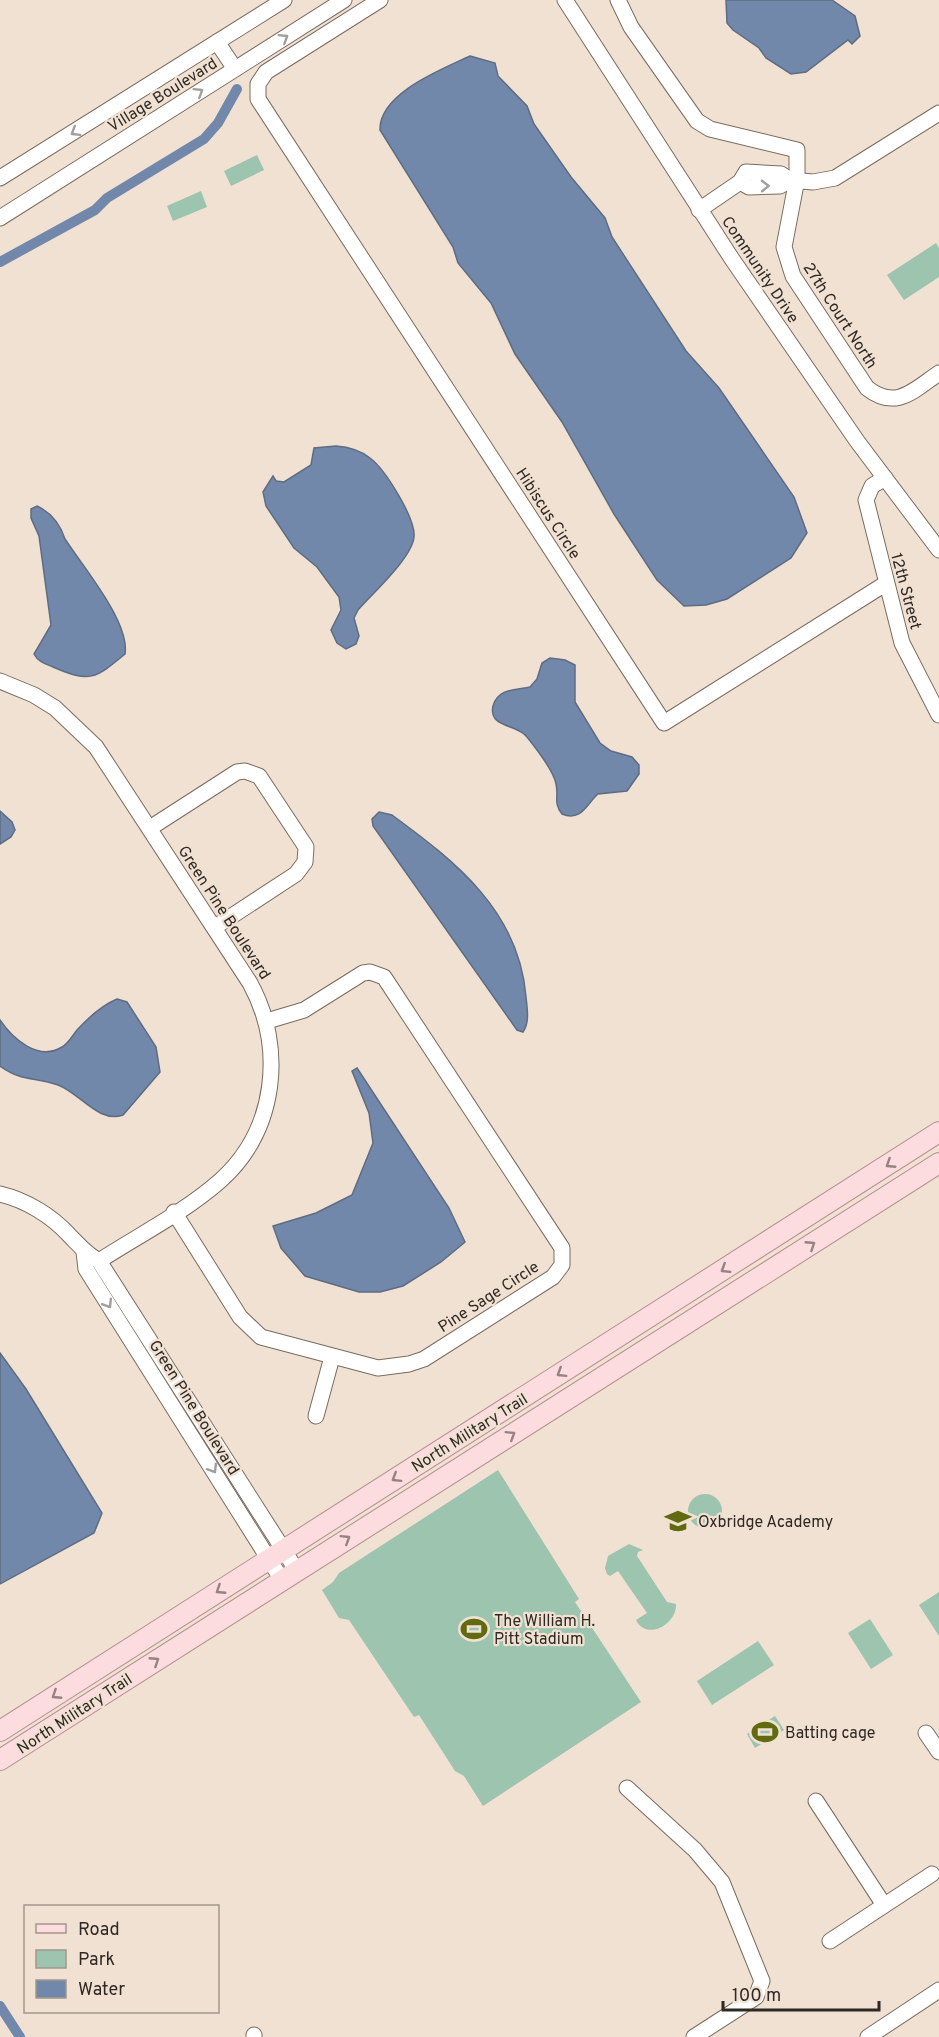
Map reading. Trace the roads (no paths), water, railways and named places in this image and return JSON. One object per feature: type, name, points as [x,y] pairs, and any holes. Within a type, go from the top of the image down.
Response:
[{"type":"main road","name":"North Military Trail","points":[[0,1731],[939,1132]]},
{"type":"main road","name":"North Military Trail","points":[[0,1760],[939,1163]]},
{"type":"main road","points":[[747,1255],[762,1277]]},
{"type":"street","name":"Village Boulevard","points":[[0,178],[284,0]]},
{"type":"street","name":"Village Boulevard","points":[[0,218],[344,0]]},
{"type":"street","name":"Hibiscus Circle","points":[[380,0],[266,72],[258,92],[262,104],[664,723],[885,584]]},
{"type":"street","name":"Community Drive","points":[[565,0],[699,210],[885,478],[939,550]]},
{"type":"street","name":"27th Court North","points":[[618,0],[631,27],[691,116],[711,129],[797,150],[784,247],[785,258],[793,276],[859,377],[875,394],[885,399],[896,399],[907,395],[939,373]]},
{"type":"street","points":[[217,42],[235,69]]},
{"type":"street","points":[[699,210],[740,182],[749,187],[780,186],[793,180],[813,182],[835,178],[939,113]]},
{"type":"street","name":"12th Street","points":[[885,478],[872,486],[866,500],[885,584],[914,671],[939,715]]},
{"type":"street","name":"Green Pine Boulevard","points":[[0,681],[34,695],[74,723],[104,758],[250,983],[267,1021],[271,1049],[271,1082],[256,1131],[237,1162],[222,1179],[99,1261]]},
{"type":"street","points":[[150,828],[237,772],[252,772],[264,782],[306,847],[305,862],[296,874],[214,927]]},
{"type":"street","name":"Pine Sage Circle","points":[[174,1212],[249,1328],[268,1340],[378,1368],[409,1364],[424,1359],[553,1276],[562,1265],[562,1248],[384,977],[370,972],[363,973],[304,1010],[267,1021]]},
{"type":"street","name":"Green Pine Boulevard","points":[[0,1194],[46,1215],[84,1252],[99,1261],[276,1554]]},
{"type":"street","name":"Green Pine Boulevard","points":[[84,1252],[86,1269],[290,1575]]},
{"type":"street","points":[[316,1416],[332,1357]]},
{"type":"street","points":[[926,1733],[939,1752]]},
{"type":"street","points":[[627,1788],[695,1850],[722,1882],[762,1981],[756,1997],[694,2037]]},
{"type":"street","points":[[816,1801],[884,1905]]},
{"type":"street","points":[[830,1941],[884,1905],[937,1876]]},
{"type":"street","points":[[868,2037],[939,1990]]},
{"type":"water","points":[[726,0],[832,0],[855,16],[860,36],[852,44],[848,40],[806,72],[791,74],[766,58],[759,48],[733,30],[727,23]]},
{"type":"water","points":[[470,56],[495,63],[498,76],[527,106],[534,124],[571,177],[605,218],[612,237],[686,351],[719,388],[794,497],[807,533],[791,558],[727,599],[706,605],[684,606],[657,580],[614,514],[562,422],[515,354],[491,303],[458,263],[453,247],[380,130],[382,117],[401,94],[429,75]]},
{"type":"water","points":[[336,446],[350,448],[366,455],[383,472],[405,507],[414,537],[412,546],[399,565],[358,610],[354,618],[359,636],[356,644],[346,649],[337,643],[331,630],[341,610],[339,597],[317,567],[294,548],[266,506],[263,492],[273,476],[276,481],[284,482],[311,465],[314,448]]},
{"type":"water","points":[[37,506],[47,512],[61,528],[65,539],[104,595],[125,641],[125,654],[106,669],[92,676],[84,677],[65,672],[42,662],[34,654],[51,625],[39,536],[31,518],[31,509]]},
{"type":"water","points":[[550,658],[565,660],[575,665],[575,702],[600,743],[611,751],[632,757],[639,765],[639,774],[627,791],[598,794],[575,816],[562,814],[559,810],[555,779],[527,737],[499,722],[493,713],[495,700],[499,696],[508,691],[530,687],[537,679],[542,663]]},
{"type":"water","points":[[0,811],[12,822],[15,830],[11,837],[0,844]]},
{"type":"water","points":[[379,812],[392,815],[439,851],[480,891],[497,914],[511,939],[521,966],[528,1015],[523,1032],[517,1030],[373,826],[372,819]]},
{"type":"water","points":[[117,999],[127,1002],[156,1047],[160,1072],[123,1115],[114,1117],[98,1112],[58,1085],[16,1075],[0,1066],[0,1020],[11,1034],[26,1046],[44,1052],[53,1051],[66,1044],[96,1012]]},
{"type":"water","points":[[357,1068],[449,1208],[465,1242],[441,1262],[403,1286],[380,1292],[359,1292],[305,1276],[281,1248],[273,1226],[316,1213],[352,1195],[373,1143],[369,1113],[352,1071]]},
{"type":"water","points":[[0,1353],[26,1389],[102,1513],[94,1533],[0,1584]]},
{"type":"waterway","points":[[0,262],[95,210],[107,198],[204,139],[218,123],[237,89]]},
{"type":"waterway","points":[[0,2006],[20,2037]]},
{"type":"place","name":"Oxbridge Academy","points":[[678,1521]]},
{"type":"place","name":"The William H. Pitt Stadium","points":[[474,1629]]},
{"type":"place","name":"Batting cage","points":[[765,1732]]}]
